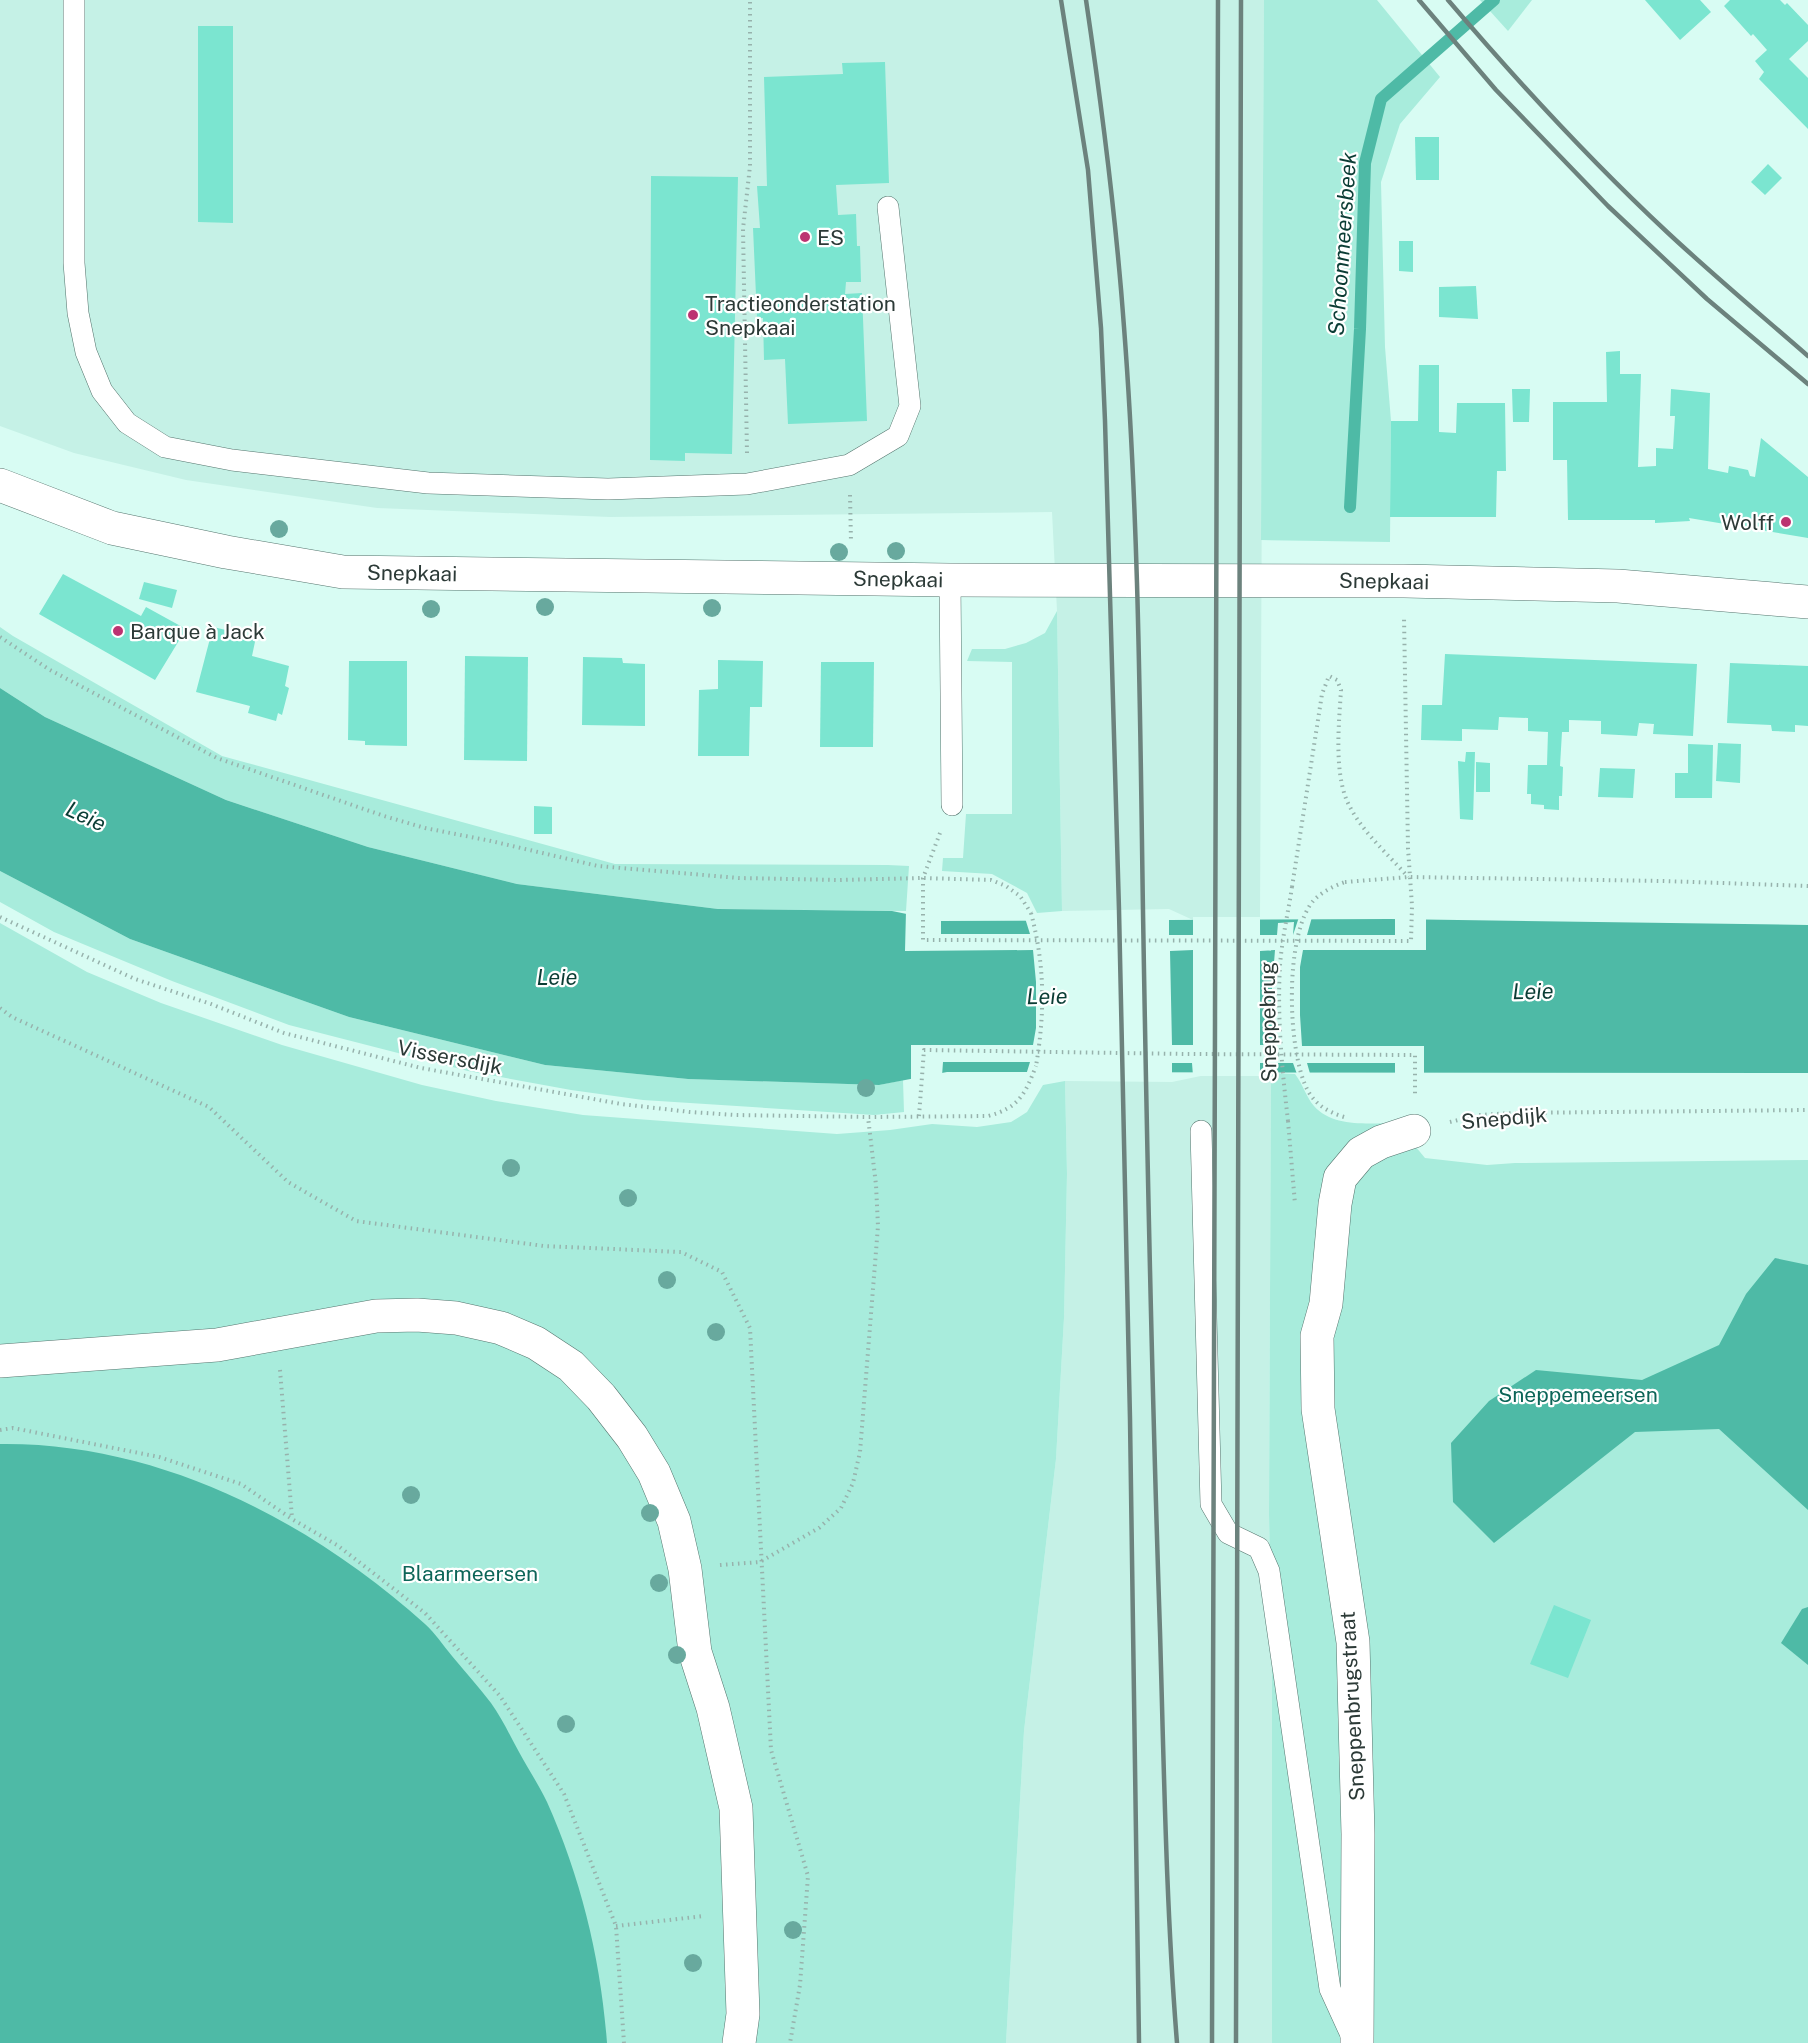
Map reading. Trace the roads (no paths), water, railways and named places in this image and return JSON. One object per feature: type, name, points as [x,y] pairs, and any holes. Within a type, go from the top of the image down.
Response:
[{"type":"street","name":"Snepkaai","points":[[0,485],[112,528],[226,552],[344,573],[950,580],[1404,581],[1618,586],[1808,602]]},
{"type":"street","name":"Sneppenbrugstraat","points":[[1356,2043],[1358,1834],[1353,1642],[1318,1409],[1317,1336],[1326,1304],[1335,1204],[1340,1178],[1361,1153],[1381,1142],[1414,1131]]},
{"type":"street","points":[[0,1361],[216,1345],[375,1316],[417,1314],[456,1318],[501,1328],[536,1343],[571,1366],[601,1397],[632,1437],[654,1473],[674,1521],[685,1569],[695,1652],[713,1707],[736,1808],[743,2014],[739,2043]]},
{"type":"lane","points":[[74,0],[74,263],[78,313],[86,352],[102,391],[127,423],[165,447],[232,460],[428,483],[608,489],[747,484],[849,465],[898,436],[910,406],[888,207]]},
{"type":"lane","points":[[950,580],[952,805]]},
{"type":"lane","points":[[1201,1131],[1211,1504],[1227,1533],[1259,1548],[1269,1571],[1330,1989],[1356,2043]]},
{"type":"water","name":"Leie","points":[[0,688],[45,717],[226,800],[368,847],[517,884],[718,909],[892,911],[941,921],[1390,919],[1808,925],[1808,1073],[947,1072],[879,1085],[688,1079],[545,1065],[349,1017],[130,939],[0,871]]},
{"type":"water","points":[[1775,1258],[1808,1265],[1808,1510],[1719,1429],[1635,1432],[1494,1543],[1453,1502],[1451,1443],[1489,1401],[1536,1370],[1642,1380],[1719,1345],[1746,1294]]},
{"type":"water","points":[[0,1444],[59,1447],[117,1457],[173,1473],[228,1494],[281,1521],[332,1552],[380,1586],[429,1628],[495,1709],[547,1802],[570,1860],[588,1920],[600,1981],[607,2043],[0,2043]]},
{"type":"water","points":[[1808,1607],[1808,1665],[1781,1643],[1802,1609]]},
{"type":"waterway","name":"Schoonmeersbeek","points":[[1350,507],[1360,329],[1365,163],[1381,99],[1494,0]]},
{"type":"railway","points":[[1061,0],[1088,170],[1101,328],[1105,421],[1130,1419],[1139,2043]]},
{"type":"railway","points":[[1086,0],[1117,245],[1133,473],[1140,693],[1146,1092],[1155,1452],[1166,1838],[1177,2043]]},
{"type":"railway","points":[[1212,2043],[1218,0]]},
{"type":"railway","points":[[1236,2043],[1241,0]]},
{"type":"railway","points":[[1419,0],[1496,90],[1608,206],[1707,299],[1808,384]]},
{"type":"railway","points":[[1448,0],[1527,90],[1638,205],[1808,356]]},
{"type":"place","name":"ES","points":[[805,237]]},
{"type":"place","name":"Tractieonderstation Snepkaai","points":[[693,315]]},
{"type":"place","name":"Wolff","points":[[1786,522]]},
{"type":"place","name":"Barque à Jack","points":[[118,631]]},
{"type":"park label","name":"Sneppemeersen","points":[[1578,1394]]},
{"type":"park label","name":"Blaarmeersen","points":[[470,1573]]}]
